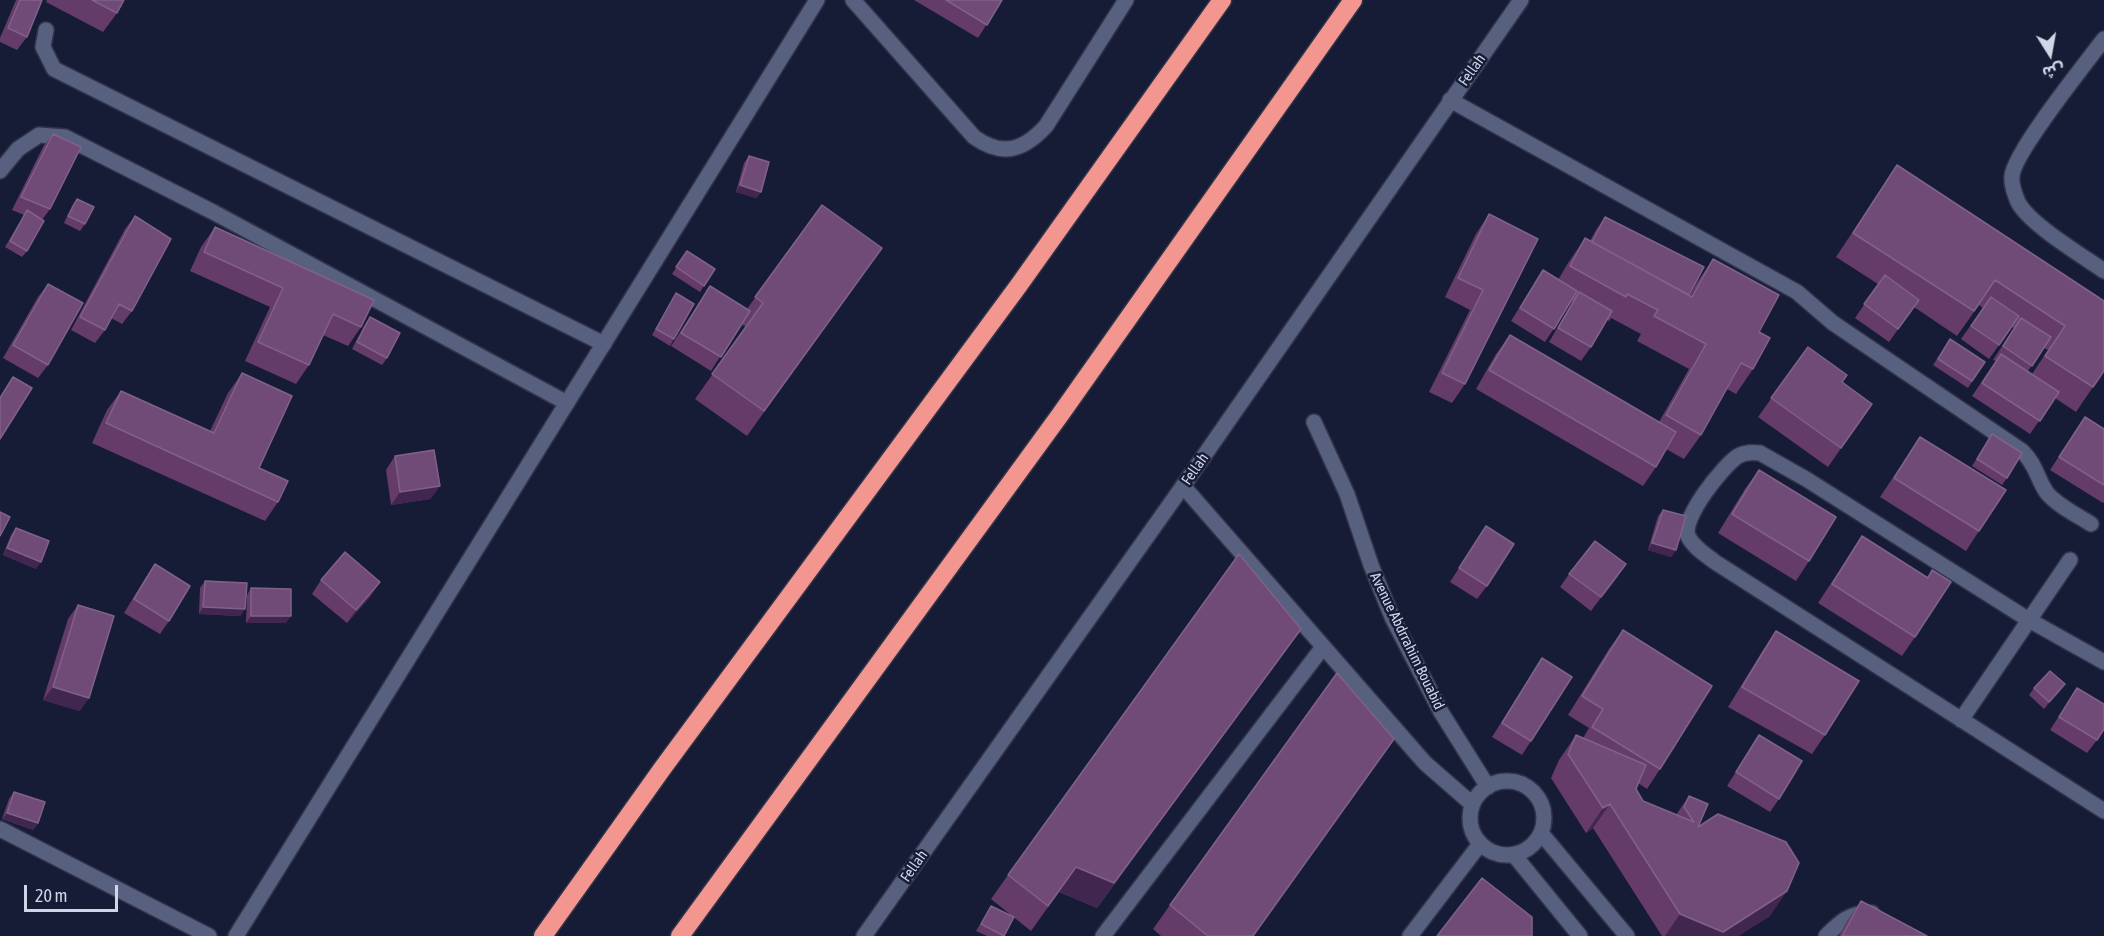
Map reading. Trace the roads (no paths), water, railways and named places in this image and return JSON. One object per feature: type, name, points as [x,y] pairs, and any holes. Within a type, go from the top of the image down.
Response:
[{"type":"highway","points":[[543,936],[662,769],[1019,285],[1222,0]]},
{"type":"highway","points":[[680,936],[1067,405],[1353,0]]},
{"type":"street","points":[[236,936],[817,0]]},
{"type":"street","points":[[853,0],[974,137],[987,147],[1001,150],[1028,143],[1046,126],[1126,0]]},
{"type":"street","name":"Fellah","points":[[864,936],[1184,486],[1521,0]]},
{"type":"street","points":[[46,30],[43,47],[54,69],[604,344]]},
{"type":"street","points":[[2104,39],[2029,142],[2017,160],[2012,175],[2019,204],[2034,220],[2104,271]]},
{"type":"street","points":[[1450,100],[1797,292],[1833,322],[2022,451],[2035,465],[2042,485],[2051,497],[2091,524]]},
{"type":"street","points":[[0,171],[18,148],[39,135],[65,137],[213,212],[567,403]]},
{"type":"street","name":"Avenue Abdrrahim Bouabid","points":[[1314,422],[1347,494],[1371,565],[1392,617],[1441,712],[1488,787]]},
{"type":"street","points":[[2104,662],[2029,620],[1806,479],[1760,453],[1753,452],[1737,457],[1702,498],[1691,515],[1687,528],[1688,537],[1703,553],[2104,811]]},
{"type":"street","points":[[1184,486],[1425,763],[1472,804]]},
{"type":"street","points":[[1961,720],[2070,560]]},
{"type":"street","points":[[1103,936],[1323,646]]},
{"type":"street","points":[[1507,781],[1521,784],[1533,792],[1541,804],[1544,819],[1541,833],[1525,850],[1514,855],[1490,852],[1480,844],[1472,832],[1469,818],[1472,804],[1480,792],[1488,787],[1507,781]]},
{"type":"street","points":[[0,829],[209,936]]},
{"type":"street","points":[[1541,833],[1627,936]]},
{"type":"street","points":[[1410,936],[1480,844]]},
{"type":"street","points":[[1514,855],[1580,936]]},
{"type":"street","points":[[1826,936],[1842,920],[1852,915],[1873,914],[1883,917]]}]
